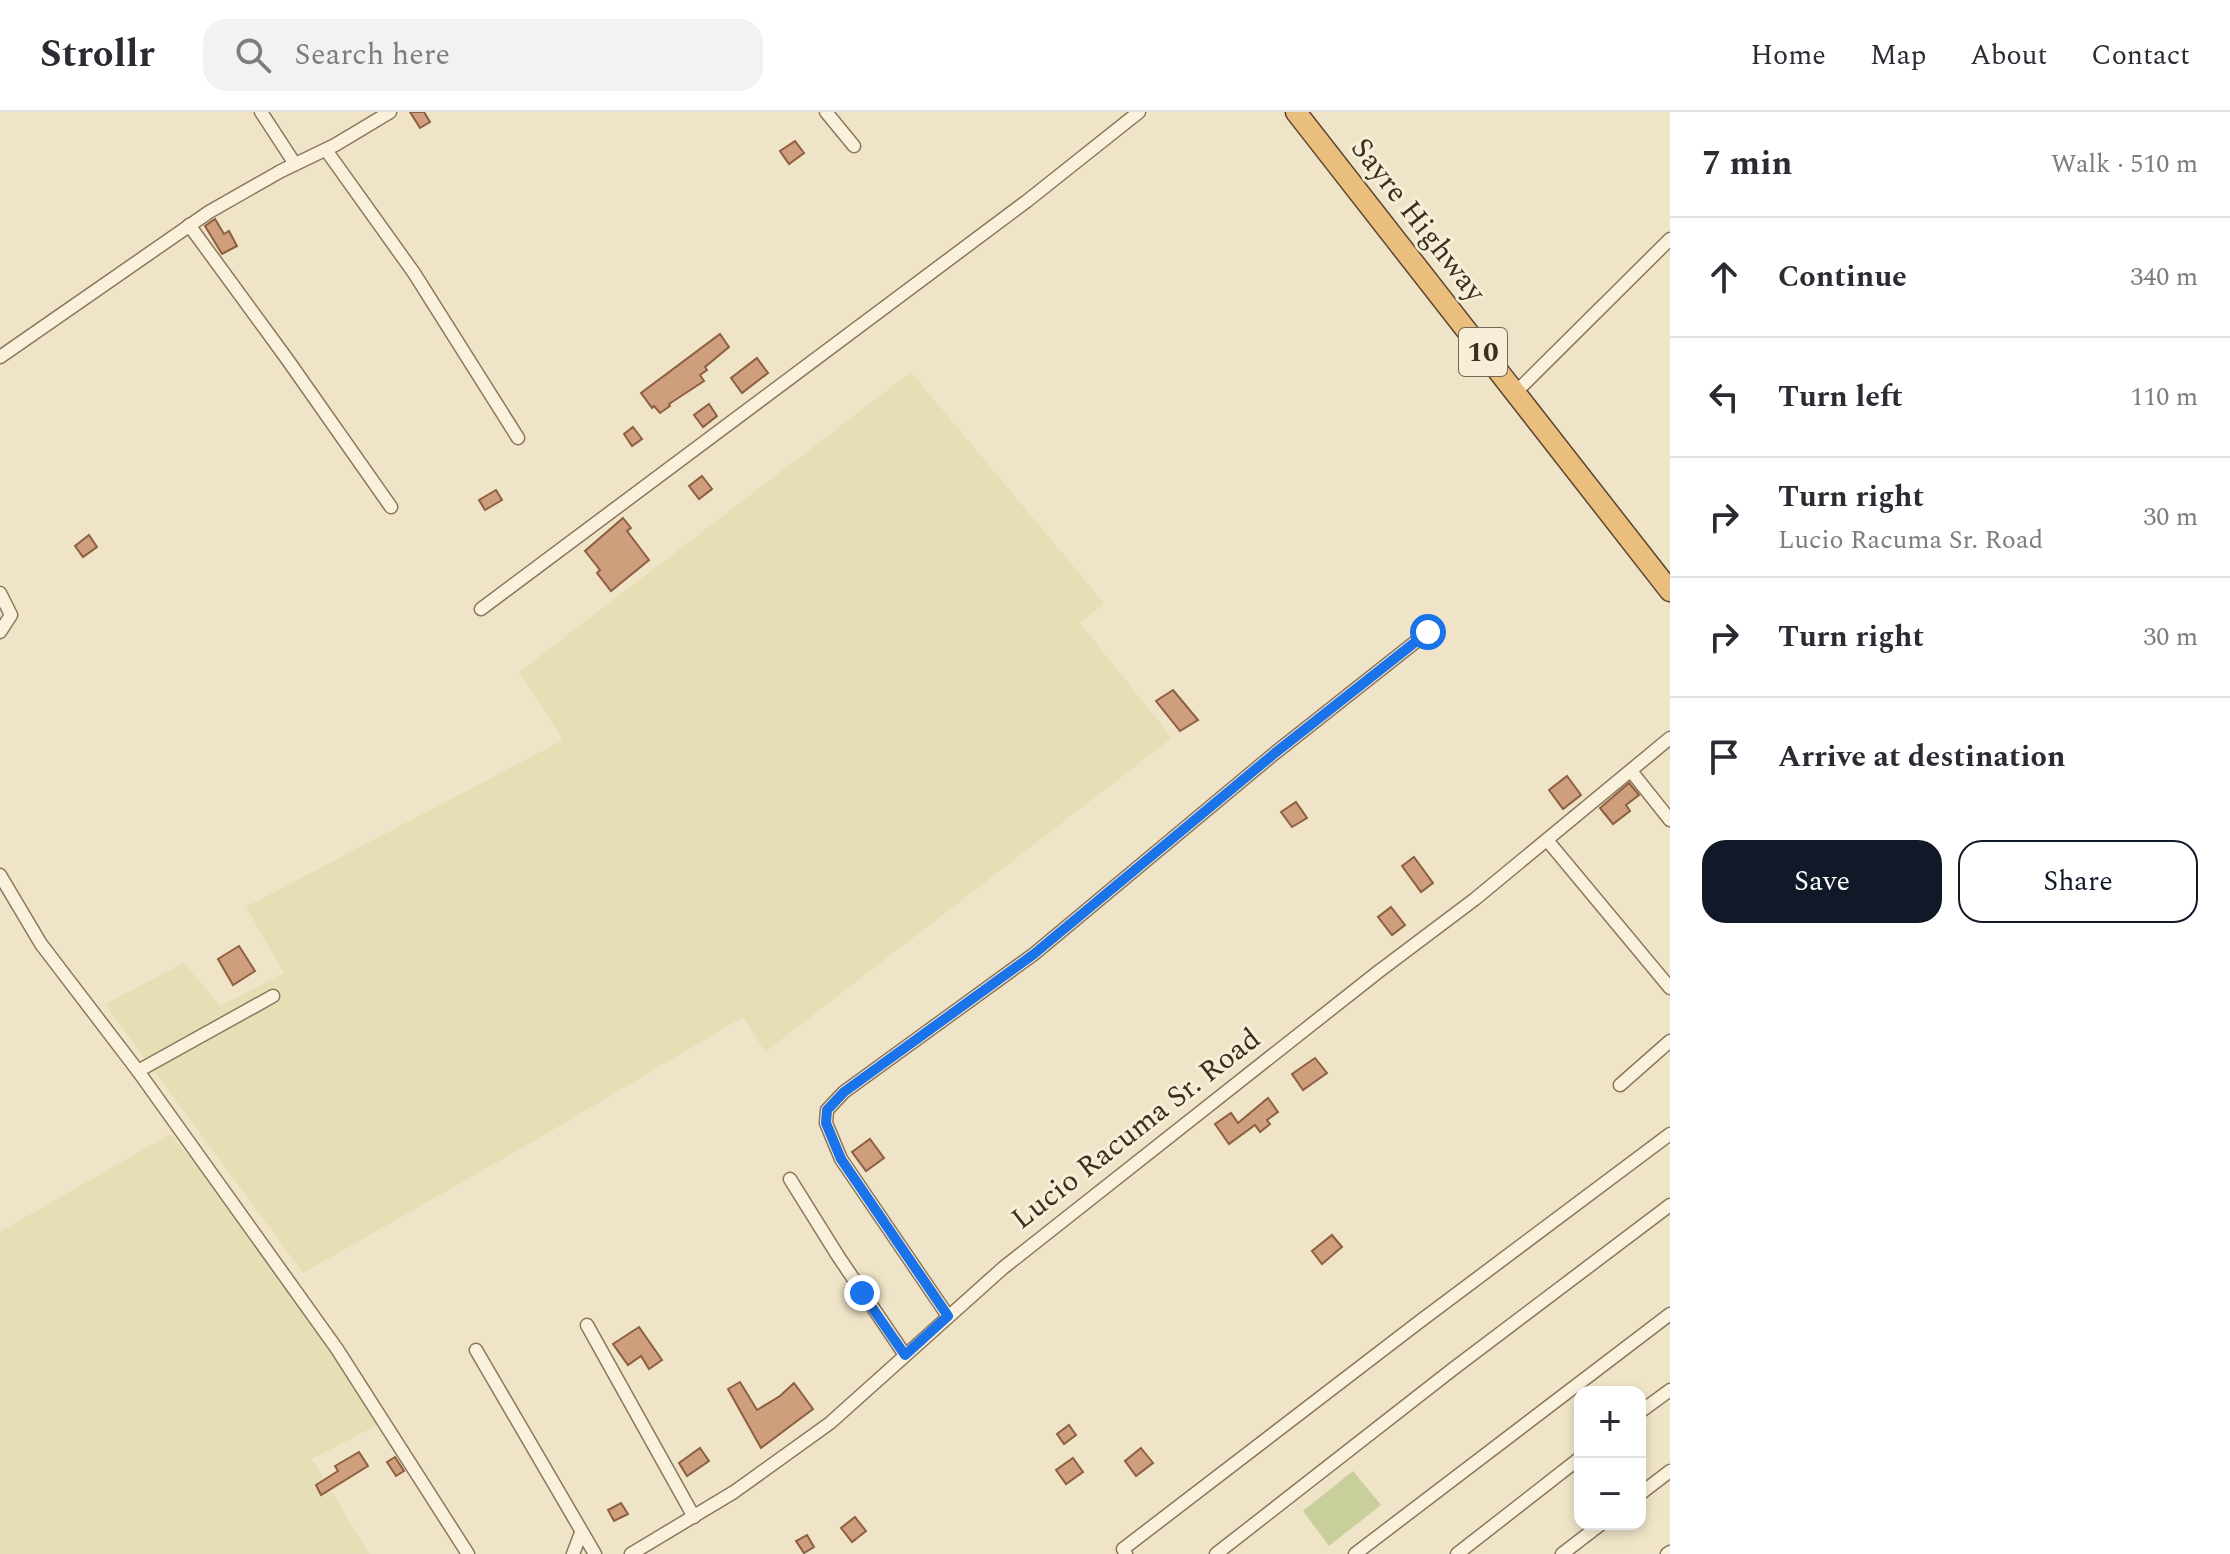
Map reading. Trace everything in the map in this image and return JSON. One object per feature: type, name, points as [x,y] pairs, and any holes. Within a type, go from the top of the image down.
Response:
[{"type":"highway","name":"Sayre Highway","points":[[1296,112],[1670,591]]},
{"type":"street","points":[[261,112],[295,164]]},
{"type":"street","points":[[0,357],[189,225],[390,112]]},
{"type":"street","points":[[826,112],[854,146]]},
{"type":"street","points":[[481,609],[1027,201],[1139,112]]},
{"type":"street","points":[[326,150],[414,273],[518,438]]},
{"type":"street","points":[[189,225],[391,507]]},
{"type":"street","points":[[1515,393],[1670,239]]},
{"type":"street","points":[[0,593],[11,615],[0,632]]},
{"type":"street","points":[[948,1316],[841,1159],[826,1123],[827,1110],[844,1092],[1034,954],[1275,753],[1428,632]]},
{"type":"street","name":"Lucio Racuma Sr. Road","points":[[634,1553],[734,1492],[830,1423],[1055,1225],[1547,840],[1670,738]]},
{"type":"street","points":[[1631,771],[1670,820]]},
{"type":"street","points":[[1547,840],[1670,988]]},
{"type":"street","points":[[0,875],[41,944],[138,1071],[337,1349],[468,1554]]},
{"type":"street","points":[[138,1071],[273,996]]},
{"type":"street","points":[[1620,1085],[1670,1041]]},
{"type":"street","points":[[1126,1554],[1123,1549],[1443,1303],[1670,1134]]},
{"type":"street","points":[[790,1179],[905,1355]]},
{"type":"street","points":[[1216,1554],[1670,1205]]},
{"type":"street","points":[[1355,1554],[1670,1314]]},
{"type":"street","points":[[587,1325],[694,1517]]},
{"type":"street","points":[[476,1350],[595,1554]]},
{"type":"street","points":[[1646,1408],[1670,1390]]},
{"type":"street","points":[[1457,1554],[1574,1463]]},
{"type":"street","points":[[1646,1489],[1670,1471]]},
{"type":"street","points":[[1562,1554],[1593,1530]]},
{"type":"street","points":[[573,1554],[581,1533]]},
{"type":"shaded area","points":[[911,372],[1104,603],[1080,623],[1172,738],[765,1052],[743,1017],[303,1273],[105,1004],[184,963],[220,1006],[284,973],[246,907],[563,740],[519,672]]},
{"type":"shaded area","points":[[170,1134],[239,1215],[383,1422],[312,1459],[369,1554],[0,1554],[0,1232]]},
{"type":"green space","points":[[1353,1471],[1381,1505],[1329,1546],[1303,1511]]},
{"type":"building","points":[[410,112],[424,112],[430,122],[420,128]]},
{"type":"building","points":[[795,141],[804,153],[789,164],[780,151]]},
{"type":"building","points":[[215,219],[224,234],[229,231],[237,246],[222,254],[205,226]]},
{"type":"building","points":[[720,334],[729,347],[705,367],[707,370],[700,375],[704,381],[660,413],[654,406],[652,408],[641,393]]},
{"type":"building","points":[[757,358],[768,373],[742,393],[731,378]]},
{"type":"building","points":[[709,404],[717,416],[703,427],[694,415]]},
{"type":"building","points":[[633,427],[642,439],[632,446],[624,434]]},
{"type":"building","points":[[702,476],[712,489],[699,499],[689,486]]},
{"type":"building","points":[[496,490],[502,500],[485,510],[479,500]]},
{"type":"building","points":[[623,518],[631,528],[627,531],[649,560],[611,591],[585,551]]},
{"type":"building","points":[[89,535],[97,547],[83,557],[75,546]]},
{"type":"building","points":[[1173,690],[1198,720],[1180,731],[1156,701]]},
{"type":"building","points":[[1567,776],[1581,795],[1563,809],[1549,790]]},
{"type":"building","points":[[1629,783],[1639,795],[1626,805],[1630,811],[1613,824],[1600,808]]},
{"type":"building","points":[[1296,802],[1307,818],[1292,827],[1281,812]]},
{"type":"building","points":[[1414,857],[1433,883],[1421,892],[1402,866]]},
{"type":"building","points":[[1391,907],[1405,925],[1392,935],[1378,917]]},
{"type":"building","points":[[239,946],[255,971],[233,985],[218,959]]},
{"type":"building","points":[[1315,1058],[1327,1073],[1303,1090],[1292,1074]]},
{"type":"building","points":[[1268,1098],[1278,1112],[1267,1120],[1270,1124],[1260,1132],[1255,1125],[1229,1144],[1215,1124],[1231,1113],[1238,1123]]},
{"type":"building","points":[[870,1139],[884,1158],[866,1171],[852,1152]]},
{"type":"building","points":[[1332,1235],[1342,1247],[1322,1264],[1312,1251]]},
{"type":"building","points":[[639,1327],[662,1360],[649,1369],[641,1356],[628,1365],[613,1344]]},
{"type":"building","points":[[740,1382],[757,1410],[794,1383],[813,1409],[761,1448],[728,1389]]},
{"type":"building","points":[[1069,1425],[1076,1435],[1064,1444],[1057,1434]]},
{"type":"building","points":[[700,1448],[709,1461],[687,1476],[679,1463]]},
{"type":"building","points":[[1141,1448],[1153,1463],[1136,1476],[1125,1461]]},
{"type":"building","points":[[359,1452],[368,1466],[321,1495],[316,1485],[338,1471],[335,1466]]},
{"type":"building","points":[[395,1457],[404,1471],[396,1476],[387,1462]]},
{"type":"building","points":[[1073,1458],[1083,1472],[1066,1484],[1056,1470]]},
{"type":"building","points":[[621,1503],[628,1514],[614,1521],[608,1510]]},
{"type":"building","points":[[855,1517],[866,1531],[852,1542],[841,1528]]},
{"type":"building","points":[[807,1535],[814,1547],[804,1553],[796,1541]]},
{"type":"route","points":[[862,1293],[905,1355],[948,1316],[841,1159],[826,1123],[827,1110],[844,1092],[1034,954],[1275,753],[1428,632]]}]
